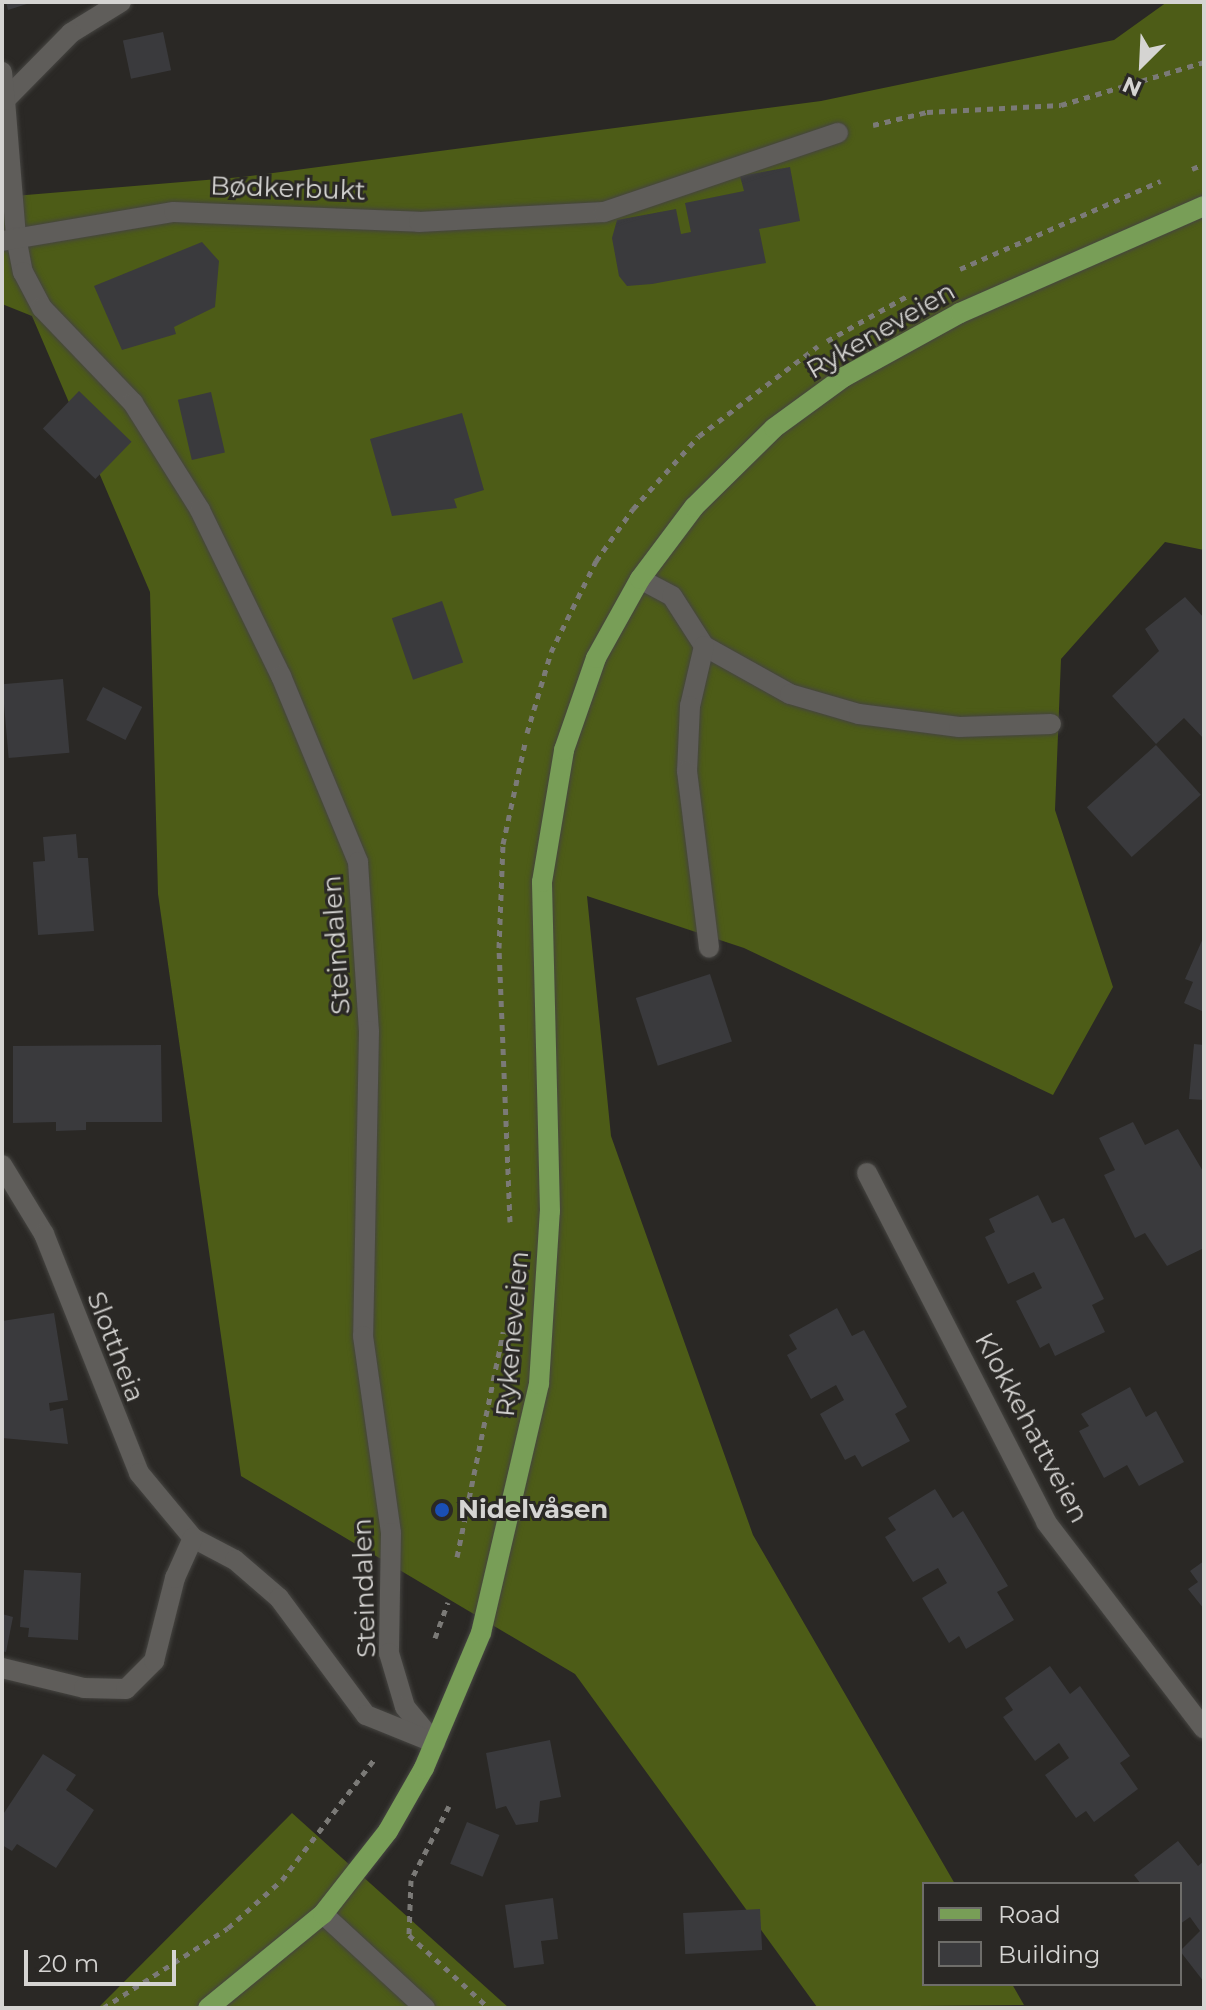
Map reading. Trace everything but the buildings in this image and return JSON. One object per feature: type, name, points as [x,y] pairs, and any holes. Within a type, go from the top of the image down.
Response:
[{"type":"main road","name":"Rykeneveien","points":[[208,2008],[323,1914],[388,1831],[435,1743],[481,1633],[539,1384],[550,1211],[538,955],[562,764],[596,658],[640,579],[694,507],[774,428],[844,377],[960,313],[1204,206]]},
{"type":"street","points":[[5,100],[71,33],[121,2]]},
{"type":"street","points":[[2,72],[9,239]]},
{"type":"street","name":"Bødkerbukt","points":[[9,239],[174,212],[419,222],[604,212],[838,133]]},
{"type":"street","name":"Steindalen","points":[[9,239],[42,308],[133,403],[200,510],[281,676],[358,862],[369,1031],[363,1336],[391,1533],[389,1653],[405,1707],[435,1743]]},
{"type":"street","points":[[640,579],[672,596],[704,646],[790,694],[859,714],[959,727],[1051,724]]},
{"type":"street","points":[[704,646],[690,706],[687,771],[709,948]]},
{"type":"street","name":"Slottheia","points":[[2,1165],[44,1234],[139,1473],[193,1538],[235,1560],[279,1598],[366,1715],[435,1743]]},
{"type":"street","name":"Klokkehattveien","points":[[867,1173],[1046,1522],[1204,1729]]},
{"type":"street","points":[[2,1668],[84,1688],[126,1689],[154,1661],[175,1578],[193,1538]]},
{"type":"street","points":[[323,1914],[415,2005]]},
{"type":"path","points":[[838,133],[927,112],[1061,105],[1204,62]]},
{"type":"path","points":[[457,1789],[411,1880],[409,1935],[489,2008]]},
{"type":"green space","points":[[1167,2],[1204,2],[1204,550],[1165,542],[1061,659],[1055,810],[1113,987],[1053,1095],[744,948],[587,896],[611,1136],[753,1535],[954,1882],[922,1882],[922,1986],[1013,1986],[1024,2005],[817,2007],[575,1674],[241,1476],[158,894],[150,592],[32,316],[2,304],[2,197],[242,177],[821,101],[1114,40]]},
{"type":"green space","points":[[292,1813],[509,2008],[98,2008]]},
{"type":"place","name":"Nidelvåsen","points":[[442,1510]]}]
